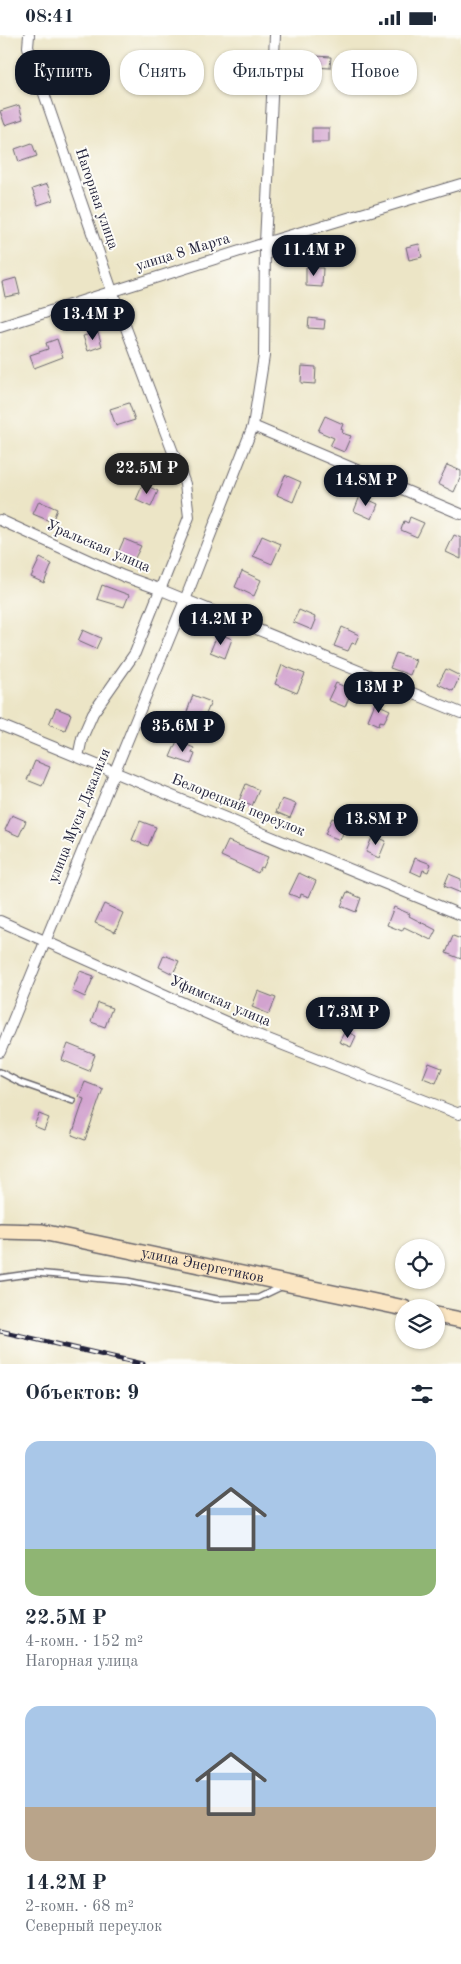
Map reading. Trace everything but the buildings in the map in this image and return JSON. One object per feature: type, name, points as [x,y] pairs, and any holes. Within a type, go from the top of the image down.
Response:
[{"type":"main road","name":"улица Энергетиков","points":[[0,1231],[42,1232],[395,1306]]},
{"type":"main road","points":[[445,1317],[461,1320]]},
{"type":"street","name":"Нагорная улица","points":[[29,35],[28,47],[112,291],[185,484],[189,517],[135,653],[93,713],[82,738],[78,757]]},
{"type":"street","name":"улица Мусы Джалиля","points":[[0,1052],[185,600],[253,427],[264,356],[265,243],[275,35]]},
{"type":"street","name":"улица 8 Марта","points":[[0,327],[265,243],[461,184]]},
{"type":"street","points":[[253,427],[461,514]]},
{"type":"street","name":"Уральская улица","points":[[0,520],[123,576],[461,713]]},
{"type":"street","name":"Белорецкий переулок","points":[[0,725],[461,915]]},
{"type":"street","name":"Уфимская улица","points":[[0,921],[235,1026],[460,1113]]},
{"type":"lane","points":[[0,1072],[21,1083],[73,1101]]},
{"type":"lane","points":[[0,1278],[34,1273],[127,1281],[217,1299],[258,1298],[288,1283]]},
{"type":"railway","points":[[0,1331],[143,1364]]}]
